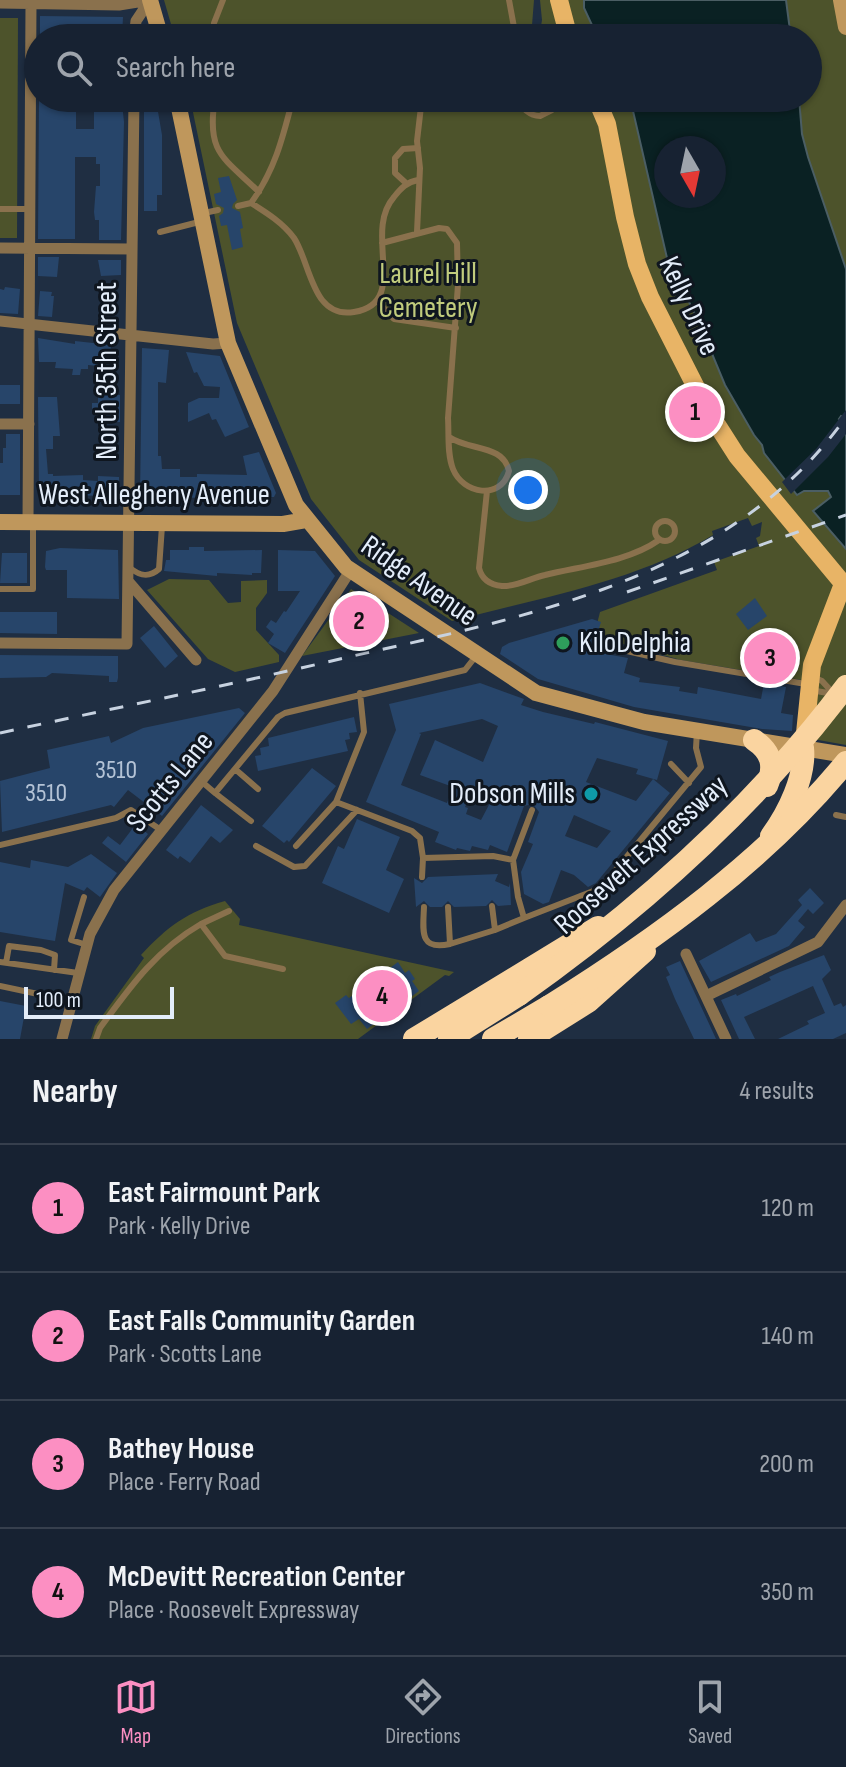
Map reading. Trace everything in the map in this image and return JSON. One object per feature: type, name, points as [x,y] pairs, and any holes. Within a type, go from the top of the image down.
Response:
[{"type":"highway","name":"Roosevelt Expressway","points":[[449,1039],[519,995],[614,924],[697,852],[774,773],[840,690]]},
{"type":"highway","points":[[754,740],[770,757],[772,771],[767,786]]},
{"type":"highway","points":[[414,1039],[645,896],[705,849],[803,748]]},
{"type":"highway","points":[[767,840],[781,821],[794,792],[803,764],[803,748]]},
{"type":"highway","name":"Roosevelt Expressway","points":[[493,1039],[634,951],[717,886],[798,813],[846,760]]},
{"type":"highway","points":[[529,1039],[588,1002],[767,840],[846,760]]},
{"type":"main road","points":[[150,0],[157,24]]},
{"type":"main road","points":[[559,0],[565,24]]},
{"type":"main road","points":[[841,0],[846,27]]},
{"type":"main road","name":"Ridge Avenue","points":[[181,112],[207,215],[228,343],[292,496],[306,520],[350,571],[536,693],[644,722],[803,748],[846,760]]},
{"type":"main road","name":"Kelly Drive","points":[[602,112],[637,264],[650,297],[707,409],[737,456],[845,586]]},
{"type":"main road","name":"West Allegheny Avenue","points":[[0,522],[283,524],[306,520]]},
{"type":"main road","points":[[803,748],[813,659],[845,586]]},
{"type":"street","points":[[0,3],[119,5],[150,0]]},
{"type":"street","points":[[136,24],[150,0]]},
{"type":"street","points":[[31,4],[31,24]]},
{"type":"street","points":[[30,112],[28,324],[31,522]]},
{"type":"street","name":"North 35th Street","points":[[0,643],[127,644],[134,112]]},
{"type":"street","points":[[0,248],[132,249]]},
{"type":"street","points":[[0,321],[213,344],[228,343]]},
{"type":"street","points":[[0,424],[29,424]]},
{"type":"street","name":"Scotts Lane","points":[[62,1039],[90,934],[114,890],[255,716],[350,571]]},
{"type":"street","points":[[128,581],[196,660]]},
{"type":"street","points":[[706,996],[818,942],[846,905]]},
{"type":"street","points":[[686,954],[726,1039]]},
{"type":"lane","points":[[214,24],[223,0]]},
{"type":"lane","points":[[509,0],[513,24]]},
{"type":"lane","points":[[214,112],[214,145],[223,158],[259,192]]},
{"type":"lane","points":[[238,206],[251,203],[259,192],[279,152],[289,112]]},
{"type":"lane","points":[[417,232],[421,112]]},
{"type":"lane","points":[[531,112],[535,116],[544,116],[549,112]]},
{"type":"lane","points":[[407,184],[395,173],[395,158],[403,149],[418,148]]},
{"type":"lane","points":[[378,302],[383,284],[381,224],[384,211],[407,184],[418,180]]},
{"type":"lane","points":[[251,203],[278,222],[293,238],[315,289],[327,305],[339,311],[353,312],[378,302]]},
{"type":"lane","points":[[0,209],[29,209]]},
{"type":"lane","points":[[160,232],[207,215]]},
{"type":"lane","points":[[382,243],[417,232],[444,228],[455,238],[458,285],[449,437],[451,463],[457,476],[468,487],[487,491],[507,479],[509,471],[505,460],[495,452],[459,443],[449,437]]},
{"type":"lane","points":[[378,302],[394,319],[456,328]]},
{"type":"lane","points":[[487,491],[479,568],[483,578],[493,584],[512,585],[606,561],[659,540]]},
{"type":"lane","points":[[0,589],[33,589],[31,522]]},
{"type":"lane","points":[[128,567],[149,576],[159,569],[162,523]]},
{"type":"lane","points":[[605,646],[675,662],[840,690]]},
{"type":"lane","points":[[215,793],[269,727],[285,713],[465,670],[476,656]]},
{"type":"lane","points":[[840,690],[846,678]]},
{"type":"lane","points":[[809,683],[822,681],[840,690],[846,704]]},
{"type":"lane","points":[[296,846],[336,802],[364,732],[360,693]]},
{"type":"lane","points":[[255,716],[269,727]]},
{"type":"lane","points":[[424,907],[423,933],[429,943],[437,947],[495,930],[601,888],[701,767],[696,748],[697,731]]},
{"type":"lane","points":[[671,764],[689,783]]},
{"type":"lane","points":[[235,769],[258,789]]},
{"type":"lane","points":[[201,781],[251,821]]},
{"type":"lane","points":[[336,802],[412,831],[420,838],[422,877]]},
{"type":"lane","points":[[0,845],[116,818],[131,810],[161,830]]},
{"type":"lane","points":[[256,846],[294,867],[305,866],[357,810]]},
{"type":"lane","points":[[524,918],[513,860],[532,810]]},
{"type":"lane","points":[[836,815],[846,817]]},
{"type":"lane","points":[[423,858],[493,856],[513,860]]},
{"type":"lane","points":[[84,897],[71,940],[87,945]]},
{"type":"lane","points":[[492,906],[495,930]]},
{"type":"lane","points":[[448,907],[450,944]]},
{"type":"lane","points":[[96,1039],[100,1028],[148,964],[178,938],[229,911]]},
{"type":"lane","points":[[201,924],[225,956],[283,969]]},
{"type":"lane","points":[[54,970],[55,955],[41,950],[9,946],[3,962],[54,970],[78,973]]},
{"type":"lane","points":[[0,986],[71,1001]]},
{"type":"green space","points":[[164,0],[534,0],[532,24],[171,24]]},
{"type":"green space","points":[[540,0],[584,0],[591,24],[541,24]]},
{"type":"green space","points":[[786,0],[846,0],[846,269],[802,134],[800,112],[822,112],[822,24],[789,24]]},
{"type":"green space","points":[[0,18],[18,18],[17,238],[0,238]]},
{"type":"green space","name":"Laurel Hill Cemetery","points":[[193,112],[633,112],[667,258],[698,320],[725,385],[764,453],[798,495],[804,491],[827,491],[831,497],[814,511],[846,549],[846,745],[813,739],[814,682],[681,660],[594,636],[600,612],[717,570],[714,562],[759,546],[756,538],[760,536],[762,522],[752,526],[748,518],[712,531],[713,535],[683,551],[619,577],[452,621],[359,560],[311,499],[237,323]]},
{"type":"green space","points":[[169,579],[209,580],[228,603],[241,602],[241,581],[267,580],[267,593],[256,608],[256,630],[279,655],[279,662],[235,672],[208,659],[147,590]]},
{"type":"green space","points":[[351,589],[419,633],[302,656]]},
{"type":"green space","points":[[225,901],[240,919],[239,925],[454,972],[445,975],[358,1039],[91,1039],[95,1026],[144,958],[141,955],[169,928],[189,915]]},
{"type":"shaded area","points":[[584,0],[786,0],[789,24],[591,24]]},
{"type":"shaded area","points":[[633,112],[800,112],[808,157],[846,269],[846,419],[841,416],[839,419],[846,423],[846,549],[813,511],[831,497],[828,491],[804,491],[797,495],[764,453],[725,385],[698,320],[667,258],[655,208],[726,208],[726,136],[654,136],[654,202]]},
{"type":"pier","points":[[846,410],[846,434],[791,494],[782,482],[816,449]]},
{"type":"building","points":[[40,16],[123,17],[123,24],[40,24]]},
{"type":"building","points":[[39,112],[76,112],[76,129],[94,129],[94,112],[123,112],[121,240],[99,240],[99,220],[95,220],[94,212],[96,186],[100,186],[100,164],[96,164],[96,157],[75,157],[75,239],[38,239]]},
{"type":"building","points":[[144,112],[158,112],[162,135],[162,195],[157,195],[157,211],[144,211]]},
{"type":"building","points":[[229,176],[237,200],[232,208],[240,212],[243,228],[240,229],[243,247],[232,250],[227,225],[221,226],[219,216],[224,208],[216,204],[214,194],[221,192],[218,178]]},
{"type":"building","points":[[38,257],[59,257],[57,277],[38,276]]},
{"type":"building","points":[[98,260],[121,260],[121,275],[101,276]]},
{"type":"building","points":[[5,287],[20,289],[18,314],[0,313],[0,289],[4,290]]},
{"type":"building","points":[[40,291],[52,292],[51,296],[54,296],[52,317],[38,316]]},
{"type":"building","points":[[38,338],[75,344],[75,341],[111,345],[109,367],[88,365],[88,369],[81,369],[80,375],[72,375],[73,369],[55,368],[56,362],[39,362]]},
{"type":"building","points":[[142,348],[169,350],[166,383],[158,382],[158,456],[161,456],[162,469],[180,469],[180,477],[197,477],[197,474],[247,475],[243,456],[259,452],[276,493],[274,497],[140,498]]},
{"type":"building","points":[[186,352],[220,356],[249,427],[225,437],[216,419],[212,420],[209,413],[188,422],[188,403],[199,398],[219,398],[220,387],[204,386],[197,372],[194,373]]},
{"type":"building","points":[[0,385],[20,385],[20,404],[0,404]]},
{"type":"building","points":[[98,395],[120,395],[120,422],[104,422],[104,411],[92,412],[92,403],[98,403]]},
{"type":"building","points":[[38,397],[57,397],[60,436],[53,436],[53,449],[46,449],[48,474],[83,475],[83,480],[98,481],[98,476],[119,477],[119,496],[39,495]]},
{"type":"building","points":[[6,434],[20,434],[20,495],[0,495],[0,463],[3,463]]},
{"type":"building","points":[[189,547],[204,547],[204,551],[262,550],[261,573],[217,573],[217,576],[164,571],[166,560],[170,560],[170,550],[189,550]]},
{"type":"building","points":[[60,548],[118,550],[119,599],[67,598],[67,570],[46,570],[45,567],[46,551]]},
{"type":"building","points":[[278,550],[315,551],[335,576],[285,653],[268,643],[274,634],[266,627],[271,620],[276,623],[300,591],[278,591]]},
{"type":"building","points":[[2,553],[27,553],[27,583],[0,583]]},
{"type":"building","points":[[755,598],[767,616],[748,630],[736,614]]},
{"type":"building","points":[[0,612],[57,612],[57,634],[0,633]]},
{"type":"building","points":[[592,619],[601,622],[596,638],[604,639],[599,644],[600,653],[628,658],[624,673],[640,678],[639,682],[680,687],[679,691],[697,694],[698,687],[761,699],[764,683],[786,687],[781,713],[793,715],[792,731],[762,729],[634,707],[538,679],[500,654],[502,647],[509,643]]},
{"type":"building","points":[[154,626],[178,656],[165,668],[140,638]]},
{"type":"building","points":[[781,648],[788,649],[784,674],[756,669],[757,663],[753,663],[755,649],[780,653]]},
{"type":"building","points":[[0,655],[118,656],[118,678],[117,682],[109,682],[109,676],[52,673],[46,677],[0,678]]},
{"type":"building","name":"Dobson Mills","points":[[480,683],[524,699],[521,705],[543,712],[668,741],[657,780],[636,774],[638,769],[597,758],[586,782],[636,801],[653,779],[670,793],[596,883],[588,887],[574,875],[561,870],[549,902],[543,904],[524,894],[521,872],[533,844],[528,842],[539,812],[533,804],[524,806],[507,852],[490,845],[488,850],[472,846],[470,851],[456,850],[435,842],[439,832],[366,802],[396,730],[389,704]],"holes":[[[482,719],[498,726],[483,762],[435,740],[420,775],[453,787],[447,803],[401,785],[419,733]],[[471,793],[491,801],[481,820],[466,814],[468,808],[465,807]],[[574,815],[611,831],[597,848],[565,836]]]},
{"type":"building","points":[[239,708],[245,713],[162,816],[128,790],[114,807],[111,805],[2,832],[0,781],[50,768],[47,750],[109,736],[111,743],[143,728]]},
{"type":"building","points":[[354,717],[357,732],[349,733],[350,739],[345,740],[348,751],[258,771],[255,756],[261,755],[260,748],[269,746],[268,738]]},
{"type":"building","points":[[312,768],[336,786],[289,842],[284,843],[262,826]]},
{"type":"building","points":[[201,805],[233,830],[220,843],[211,836],[190,863],[166,850]]},
{"type":"building","name":"Dobson Mills","points":[[357,819],[400,837],[386,870],[404,879],[389,913],[322,883],[338,846],[344,849]]},
{"type":"building","points":[[136,824],[148,834],[126,862],[102,843],[108,836],[120,845]]},
{"type":"building","points":[[91,854],[117,873],[100,897],[87,887],[84,891],[65,883],[55,941],[0,932],[0,862],[30,868],[31,860],[68,867]]},
{"type":"building","points":[[498,874],[495,881],[509,887],[510,883],[511,905],[498,906],[492,900],[486,906],[454,907],[448,901],[442,907],[430,907],[424,901],[416,907],[414,878],[422,883],[428,877]]},
{"type":"building","points":[[810,888],[824,903],[813,914],[808,909],[798,921],[805,927],[789,946],[711,982],[699,961],[750,933],[756,942],[776,934],[802,905],[798,900]]},
{"type":"building","points":[[824,955],[831,970],[822,979],[834,1006],[841,1003],[843,1007],[846,1005],[846,1033],[833,1039],[778,1039],[825,1013],[813,986],[744,1017],[755,1039],[739,1039],[721,1000],[737,996],[771,980],[769,977]]},
{"type":"building","points":[[680,961],[716,1039],[694,1039],[675,999],[666,977],[670,975],[666,967]]},
{"type":"building","points":[[398,962],[405,973],[409,970],[419,991],[367,1029],[359,1019],[351,1024],[335,1003],[346,995],[349,998]]},
{"type":"building","points":[[0,1001],[26,1006],[20,1039],[0,1039]]},
{"type":"railway","points":[[0,733],[483,626],[620,583],[684,554],[744,517],[799,472],[846,417]]},
{"type":"railway","points":[[627,592],[846,515]]},
{"type":"place","name":"East Fairmount Park","points":[[695,412]]},
{"type":"place","name":"East Falls Community Garden","points":[[359,621]]},
{"type":"place","name":"KiloDelphia","points":[[563,643]]},
{"type":"place","name":"Bathey House","points":[[770,658]]},
{"type":"place","name":"Dobson Mills","points":[[591,794]]},
{"type":"place","name":"McDevitt Recreation Center","points":[[382,996]]}]
